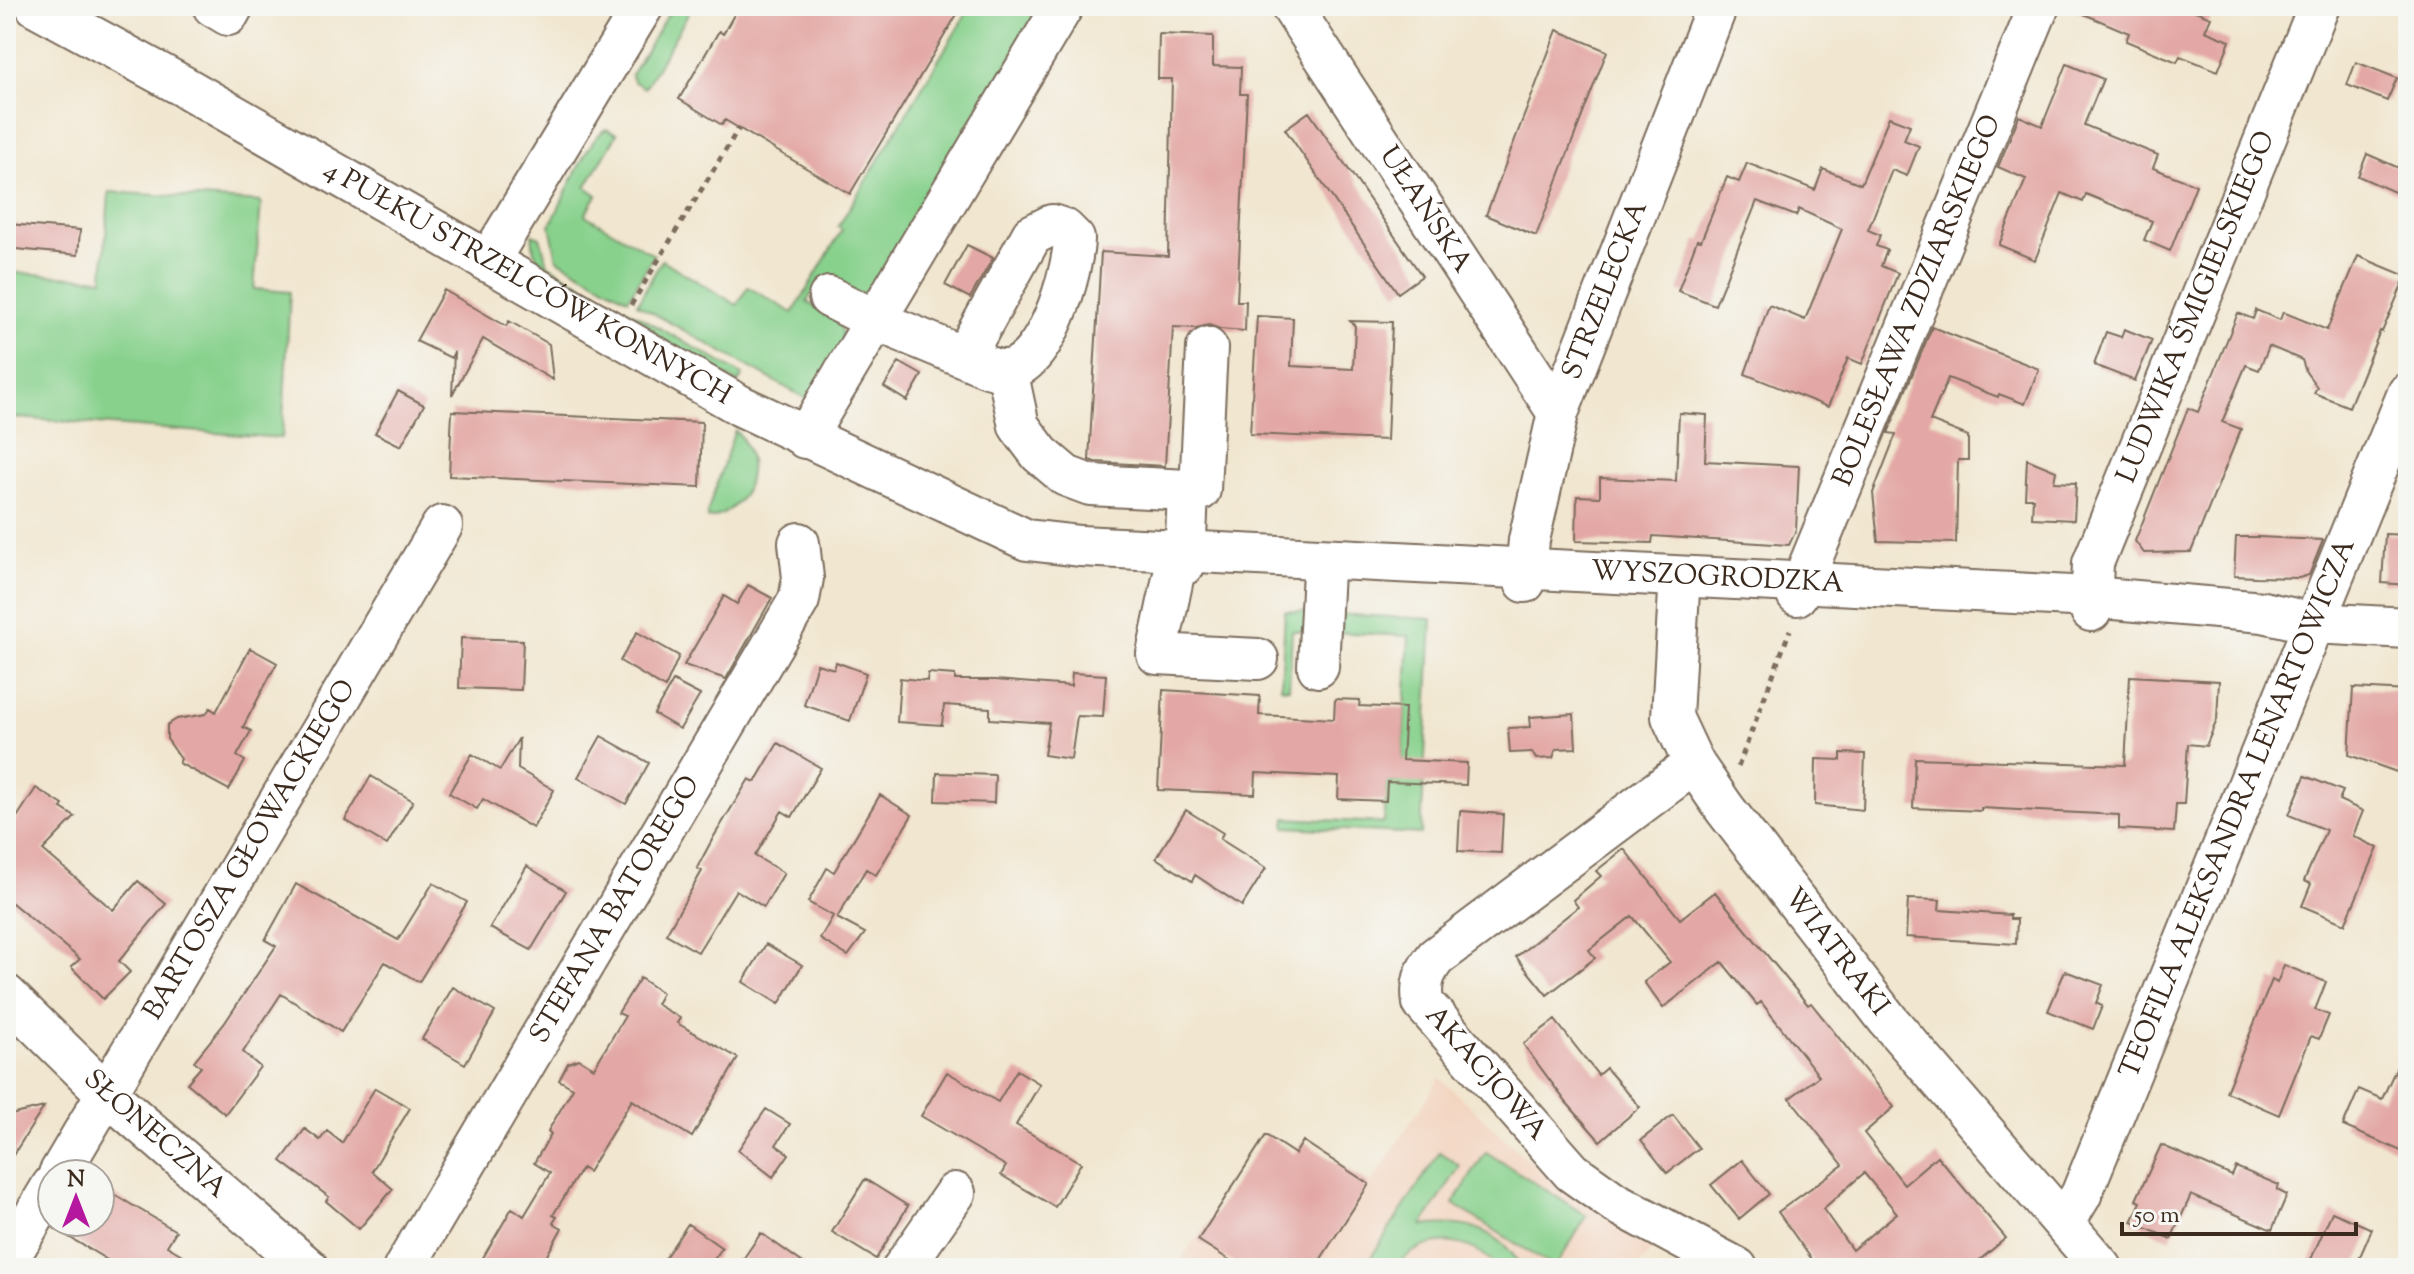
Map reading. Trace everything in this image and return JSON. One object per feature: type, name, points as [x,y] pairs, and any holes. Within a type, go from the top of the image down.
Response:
[{"type":"street","name":"4 PUŁKU STRZELCÓW KONNYCH","points":[[36,6],[183,86],[741,406],[1027,540]]},
{"type":"street","points":[[213,6],[228,15],[233,6]]},
{"type":"street","points":[[488,262],[643,6]]},
{"type":"street","points":[[805,438],[1063,6]]},
{"type":"street","name":"UŁAŃSKA","points":[[1291,6],[1558,413]]},
{"type":"street","name":"STRZELECKA","points":[[1526,576],[1529,540],[1558,413],[1717,6]]},
{"type":"street","name":"BOLESŁAWA ZDZIARSKIEGO","points":[[1796,602],[2039,6]]},
{"type":"street","name":"LUDWIKA ŚMIGIELSKIEGO","points":[[2091,604],[2093,563],[2319,6]]},
{"type":"street","points":[[829,297],[964,357],[1007,370],[1027,360],[1042,342],[1069,276],[1074,239],[1064,229],[1052,225],[1032,235],[964,357]]},
{"type":"street","points":[[1007,370],[1019,426],[1040,454],[1066,476],[1090,485],[1200,490],[1207,348]]},
{"type":"street","name":"TEOFILA ALEKSANDRA LENARTOWICZA","points":[[2064,1223],[2081,1195],[2408,393]]},
{"type":"street","points":[[1188,490],[1182,560],[1157,654],[1258,659]]},
{"type":"street","name":"BARTOSZA GŁOWACKIEGO","points":[[69,1158],[442,526]]},
{"type":"street","name":"WYSZOGRODZKA","points":[[1027,540],[1182,560],[1526,576],[1796,602],[2091,604],[2263,612],[2313,623],[2408,628]]},
{"type":"street","name":"STEFANA BATOREGO","points":[[404,1268],[799,600],[803,578],[799,543]]},
{"type":"street","points":[[1318,667],[1323,571]]},
{"type":"street","name":"WIATRAKI","points":[[1679,591],[1672,717],[1705,779],[1888,1020],[2102,1268]]},
{"type":"street","name":"AKACJOWA","points":[[1705,779],[1436,957],[1425,971],[1421,987],[1423,1003],[1572,1172],[1631,1212],[1737,1268]]},
{"type":"street","name":"SŁONECZNA","points":[[6,995],[107,1094],[308,1268]]},
{"type":"street","points":[[903,1268],[955,1193]]},
{"type":"street","points":[[6,1263],[36,1213]]},
{"type":"path","points":[[630,306],[739,128]]},
{"type":"path","points":[[1705,779],[1732,783],[1796,602]]},
{"type":"shaded area","points":[[1440,1078],[1545,1176],[1573,1196],[1656,1243],[1639,1268],[1315,1268]]},
{"type":"shaded area","points":[[1195,1239],[1198,1240],[1242,1268],[1175,1268]]},
{"type":"green space","points":[[673,6],[693,6],[645,88],[633,81],[631,75]]},
{"type":"green space","points":[[971,6],[1047,6],[872,295],[846,292],[821,278],[807,302],[839,325],[842,343],[833,364],[808,400],[637,304],[662,260],[737,305],[748,287],[793,313],[842,230],[838,227]]},
{"type":"green space","points":[[606,129],[617,134],[586,187],[597,195],[585,215],[654,255],[628,299],[557,259],[550,225],[583,158],[598,135]]},
{"type":"green space","points":[[109,192],[261,202],[254,289],[290,292],[282,438],[6,417],[6,272],[103,279]]},
{"type":"green space","points":[[532,234],[540,237],[548,265],[743,375],[738,383],[546,272],[534,252]]},
{"type":"green space","points":[[735,430],[749,455],[748,482],[734,506],[708,519],[707,513]]},
{"type":"green space","points":[[1285,611],[1309,612],[1308,631],[1292,631],[1289,688],[1281,687]]},
{"type":"green space","points":[[1333,614],[1432,619],[1421,834],[1285,827],[1286,818],[1384,823],[1387,782],[1401,782],[1409,636],[1332,632]]},
{"type":"green space","points":[[1440,1152],[1460,1166],[1422,1226],[1466,1226],[1491,1235],[1513,1254],[1522,1268],[1498,1268],[1479,1252],[1445,1243],[1422,1247],[1393,1268],[1364,1268]]},
{"type":"green space","points":[[1486,1152],[1587,1216],[1555,1268],[1453,1204]]},
{"type":"building","points":[[739,6],[962,6],[850,194],[725,120],[722,125],[679,99],[719,31],[723,34]]},
{"type":"building","points":[[2065,6],[2183,6],[2211,17],[2205,31],[2230,41],[2218,71],[2180,56],[2177,62],[2126,41],[2129,33]]},
{"type":"building","points":[[1557,30],[1607,51],[1536,236],[1486,215]]},
{"type":"building","points":[[1159,34],[1213,36],[1213,66],[1241,67],[1240,94],[1247,94],[1237,301],[1246,301],[1245,331],[1209,325],[1173,327],[1165,466],[1095,462],[1089,460],[1101,252],[1168,256],[1172,79],[1158,79]]},
{"type":"building","points":[[2356,62],[2397,78],[2387,101],[2347,85]]},
{"type":"building","points":[[2067,64],[2103,79],[2084,125],[2158,155],[2153,168],[2196,185],[2170,251],[2144,240],[2152,221],[2086,194],[2083,202],[2062,193],[2035,260],[1999,245],[2026,179],[1998,167],[2019,116],[2042,126]]},
{"type":"building","points":[[1309,112],[1422,276],[1398,293],[1285,129]]},
{"type":"building","points":[[1889,117],[1910,125],[1904,140],[1919,146],[1907,176],[1892,170],[1868,230],[1880,235],[1876,246],[1887,250],[1881,266],[1898,273],[1862,364],[1848,358],[1828,407],[1745,374],[1769,305],[1805,320],[1842,229],[1799,209],[1796,216],[1757,201],[1715,305],[1678,291],[1697,240],[1701,241],[1727,177],[1739,182],[1747,163],[1815,190],[1823,169],[1861,184]]},
{"type":"building","points":[[2367,154],[2408,172],[2408,198],[2358,176]]},
{"type":"building","points":[[8,224],[80,230],[78,255],[6,248]]},
{"type":"building","points":[[967,245],[993,258],[970,298],[945,285]]},
{"type":"building","points":[[2358,256],[2406,276],[2349,407],[2314,393],[2317,387],[2302,360],[2269,346],[2259,370],[2246,365],[2222,422],[2241,429],[2191,552],[2144,553],[2135,541],[2188,408],[2198,412],[2238,313],[2253,319],[2256,310],[2280,320],[2283,312],[2327,330]]},
{"type":"building","points":[[444,290],[506,326],[509,321],[549,344],[553,380],[483,339],[452,395],[454,352],[451,358],[416,341]]},
{"type":"building","points":[[1257,316],[1293,318],[1291,366],[1353,369],[1355,326],[1350,321],[1392,322],[1387,440],[1250,434]]},
{"type":"building","points":[[1932,327],[2039,369],[2025,404],[1948,378],[1930,421],[1968,436],[1968,460],[1958,460],[1956,543],[1878,541],[1873,493],[1896,434],[1888,433]]},
{"type":"building","points":[[2124,329],[2152,340],[2135,381],[2094,365],[2106,332],[2121,337]]},
{"type":"building","points":[[899,362],[922,375],[907,401],[884,387]]},
{"type":"building","points":[[398,391],[424,405],[401,446],[375,433]]},
{"type":"building","points":[[452,411],[702,422],[700,487],[449,476]]},
{"type":"building","points":[[1679,413],[1707,415],[1705,461],[1799,466],[1796,530],[1789,545],[1653,536],[1652,543],[1576,541],[1577,496],[1600,497],[1600,478],[1676,481]]},
{"type":"building","points":[[2027,459],[2056,471],[2054,482],[2076,483],[2074,520],[2032,518],[2033,498],[2025,498]]},
{"type":"building","points":[[2385,534],[2408,535],[2408,585],[2382,583]]},
{"type":"building","points":[[2236,537],[2323,540],[2309,575],[2299,578],[2256,577],[2234,576]]},
{"type":"building","points":[[748,585],[772,598],[726,679],[684,665],[724,596],[737,604]]},
{"type":"building","points":[[637,632],[679,656],[665,688],[620,661]]},
{"type":"building","points":[[461,638],[523,640],[521,690],[459,688]]},
{"type":"building","points":[[250,648],[277,663],[243,727],[251,731],[237,756],[245,761],[229,790],[179,763],[181,759],[167,739],[167,725],[177,719],[206,714],[210,708],[216,712]]},
{"type":"building","points":[[836,662],[866,673],[850,721],[804,705],[817,664],[834,669]]},
{"type":"building","points":[[928,673],[955,675],[955,680],[1071,686],[1072,673],[1106,675],[1103,717],[1077,716],[1071,759],[1044,755],[1049,723],[990,719],[990,708],[944,705],[942,725],[897,722],[900,678],[927,681]]},
{"type":"building","points":[[2130,676],[2219,681],[2217,720],[2206,746],[2188,744],[2184,804],[2176,804],[2174,832],[2119,829],[2119,815],[1913,808],[1915,758],[2125,765]]},
{"type":"building","points":[[673,681],[700,695],[680,729],[654,714]]},
{"type":"building","points":[[2353,688],[2408,691],[2408,776],[2349,755]]},
{"type":"building","points":[[1163,690],[1260,696],[1259,715],[1334,719],[1335,699],[1360,700],[1359,706],[1405,708],[1402,760],[1467,763],[1466,785],[1387,782],[1386,801],[1338,799],[1339,777],[1256,773],[1255,794],[1158,790]]},
{"type":"building","points":[[1574,714],[1576,748],[1556,749],[1553,758],[1536,759],[1532,752],[1510,753],[1508,728],[1531,727],[1530,717]]},
{"type":"building","points":[[601,736],[649,763],[626,804],[578,777]]},
{"type":"building","points":[[519,738],[518,769],[554,790],[533,828],[483,799],[477,809],[449,793],[472,754],[500,770]]},
{"type":"building","points":[[778,743],[821,768],[792,817],[782,811],[755,856],[784,873],[764,907],[736,890],[698,952],[666,934],[702,871],[697,868],[713,838],[749,779],[755,782]]},
{"type":"building","points":[[1841,753],[1865,754],[1863,810],[1815,805],[1816,759],[1841,760]]},
{"type":"building","points":[[937,773],[995,775],[994,803],[936,801]]},
{"type":"building","points":[[371,776],[413,801],[387,845],[345,820]]},
{"type":"building","points":[[2305,776],[2343,791],[2339,800],[2363,811],[2353,836],[2378,848],[2345,924],[2302,906],[2311,884],[2304,881],[2326,830],[2289,815]]},
{"type":"building","points":[[36,788],[63,805],[61,808],[75,817],[43,850],[113,910],[138,881],[166,904],[119,961],[130,972],[103,999],[71,967],[80,959],[6,898],[6,834]]},
{"type":"building","points":[[880,795],[912,815],[876,875],[866,869],[837,918],[865,933],[848,956],[820,939],[833,916],[808,902],[827,868],[834,872]]},
{"type":"building","points":[[1186,810],[1223,833],[1220,839],[1266,868],[1242,906],[1195,875],[1192,881],[1156,858]]},
{"type":"building","points":[[1460,811],[1503,814],[1501,853],[1458,851]]},
{"type":"building","points":[[1624,849],[1680,919],[1715,892],[1808,1005],[1811,1003],[1894,1107],[1864,1133],[1904,1184],[1937,1156],[2006,1238],[1970,1268],[1818,1268],[1778,1212],[1843,1165],[1790,1098],[1819,1076],[1761,1002],[1757,1005],[1722,962],[1663,1008],[1644,982],[1670,962],[1632,916],[1589,950],[1595,958],[1547,995],[1516,957],[1578,907],[1573,900],[1601,876],[1596,871]],"holes":[[[1864,1173],[1897,1213],[1852,1250],[1823,1209]]]},
{"type":"building","points":[[527,866],[566,891],[531,950],[490,928]]},
{"type":"building","points":[[433,883],[467,902],[419,982],[385,962],[341,1032],[281,994],[243,1052],[260,1067],[225,1114],[187,1083],[201,1067],[194,1061],[224,1024],[276,946],[265,940],[296,884],[398,940]]},
{"type":"building","points":[[1908,899],[1940,900],[1939,910],[2010,915],[2010,919],[2017,919],[2016,944],[1906,937]]},
{"type":"building","points":[[766,944],[802,965],[779,1004],[743,982]]},
{"type":"building","points":[[2284,965],[2326,982],[2315,1010],[2329,1015],[2319,1039],[2311,1036],[2279,1115],[2226,1092],[2272,980],[2277,983]]},
{"type":"building","points":[[2065,971],[2103,985],[2096,1003],[2102,1006],[2093,1029],[2048,1011]]},
{"type":"building","points":[[640,978],[662,993],[656,1004],[680,1018],[677,1023],[738,1058],[692,1137],[632,1100],[588,1172],[582,1168],[553,1215],[557,1217],[553,1223],[562,1228],[540,1268],[477,1268],[512,1208],[524,1216],[550,1173],[534,1163],[573,1088],[559,1080],[568,1063],[579,1059],[594,1068],[625,1016],[618,1013]]},
{"type":"building","points":[[453,987],[495,1012],[465,1064],[422,1039]]},
{"type":"building","points":[[1555,1020],[1598,1075],[1606,1068],[1640,1107],[1600,1141],[1523,1044]]},
{"type":"building","points":[[2408,1042],[2408,1154],[2343,1126],[2359,1089],[2382,1099]]},
{"type":"building","points":[[1017,1070],[1040,1084],[1016,1125],[1081,1163],[1055,1207],[1001,1175],[1006,1166],[921,1116],[947,1072],[998,1102]]},
{"type":"building","points":[[375,1088],[410,1108],[372,1171],[393,1189],[359,1229],[326,1201],[329,1197],[281,1161],[305,1129],[320,1140],[327,1131],[342,1143]]},
{"type":"building","points":[[44,1107],[6,1166],[6,1116]]},
{"type":"building","points":[[766,1109],[790,1124],[776,1145],[789,1154],[773,1177],[738,1150]]},
{"type":"building","points":[[1673,1115],[1699,1148],[1667,1173],[1641,1140]]},
{"type":"building","points":[[1266,1135],[1295,1154],[1303,1141],[1369,1184],[1315,1268],[1242,1268],[1198,1240]]},
{"type":"building","points":[[2161,1145],[2232,1176],[2236,1167],[2279,1185],[2277,1190],[2287,1195],[2272,1230],[2191,1195],[2171,1239],[2132,1222],[2141,1202],[2136,1200]]},
{"type":"building","points":[[1742,1160],[1769,1194],[1739,1219],[1711,1185]]},
{"type":"building","points":[[865,1179],[908,1206],[876,1259],[832,1232]]},
{"type":"building","points":[[116,1195],[176,1231],[167,1246],[204,1268],[121,1268],[71,1238],[116,1238]]},
{"type":"building","points":[[2332,1212],[2372,1229],[2355,1268],[2307,1268]]},
{"type":"building","points":[[688,1224],[722,1248],[708,1268],[658,1268]]},
{"type":"building","points":[[761,1233],[810,1268],[737,1268]]}]
